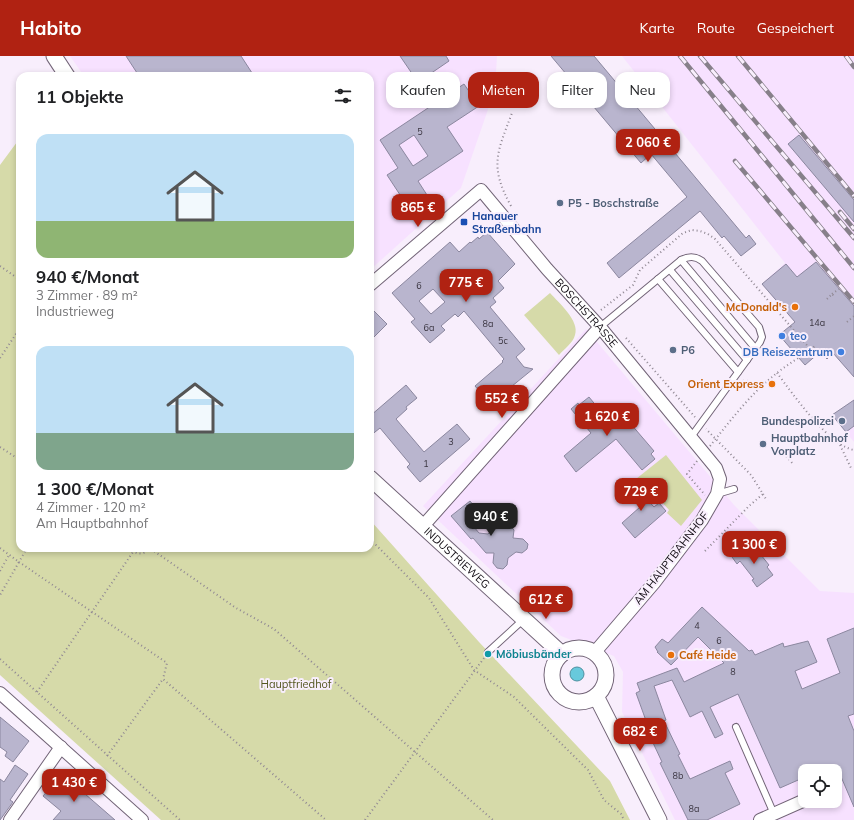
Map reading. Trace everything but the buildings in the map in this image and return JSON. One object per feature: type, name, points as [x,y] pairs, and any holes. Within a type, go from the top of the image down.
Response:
[{"type":"street","points":[[54,56],[64,72]]},
{"type":"street","name":"BOSCHSTRASSE","points":[[374,282],[481,190],[546,268],[604,323],[691,437]]},
{"type":"street","points":[[423,526],[604,323]]},
{"type":"street","name":"AM HAUPTBAHNHOF","points":[[595,652],[658,578],[702,520],[720,479],[716,468],[691,437]]},
{"type":"street","name":"INDUSTRIEWEG","points":[[374,482],[562,654]]},
{"type":"street","points":[[573,648],[584,648],[595,652],[605,664],[607,674],[605,684],[601,691],[590,700],[583,702],[572,701],[563,696],[557,690],[553,680],[555,662],[562,654],[573,648]]},
{"type":"street","points":[[0,693],[142,820]]},
{"type":"street","points":[[596,696],[659,820]]},
{"type":"street","points":[[10,820],[60,747]]},
{"type":"street","points":[[760,820],[798,803]]},
{"type":"lane","points":[[604,323],[682,260],[687,257],[692,257],[702,261],[759,327],[762,337],[691,437]]},
{"type":"lane","points":[[682,260],[755,348]]},
{"type":"lane","points":[[670,270],[747,360]]},
{"type":"lane","points":[[658,279],[738,372]]},
{"type":"lane","points":[[712,496],[734,489]]},
{"type":"lane","points":[[488,652],[524,619]]},
{"type":"lane","points":[[736,727],[774,814]]},
{"type":"path","points":[[512,113],[500,146],[497,160],[497,172],[502,190],[512,208]]},
{"type":"path","points":[[0,266],[16,277]]},
{"type":"path","points":[[601,310],[633,285]]},
{"type":"path","points":[[827,299],[839,289]]},
{"type":"path","points":[[775,309],[780,304]]},
{"type":"path","points":[[597,309],[601,310]]},
{"type":"path","points":[[601,310],[604,323]]},
{"type":"path","points":[[847,322],[854,316]]},
{"type":"path","points":[[0,358],[16,334]]},
{"type":"path","points":[[624,337],[701,424],[751,475],[767,501]]},
{"type":"path","points":[[712,496],[687,474],[758,390],[777,373],[815,346]]},
{"type":"path","points":[[777,373],[816,422],[839,444],[851,468]]},
{"type":"path","points":[[740,382],[746,380],[758,390]]},
{"type":"path","points":[[839,444],[854,450]]},
{"type":"path","points":[[0,447],[16,457]]},
{"type":"path","points":[[782,450],[793,464]]},
{"type":"path","points":[[759,488],[763,485]]},
{"type":"path","points":[[705,551],[749,506],[763,494]]},
{"type":"path","points":[[374,543],[429,598],[474,670],[514,697],[588,770],[604,800],[620,814],[624,820]]},
{"type":"path","points":[[0,548],[167,663],[163,679],[107,756]]},
{"type":"path","points":[[0,595],[25,552]]},
{"type":"path","points":[[37,692],[133,552],[141,554],[147,552]]},
{"type":"path","points":[[157,552],[236,608],[274,629],[416,751],[493,820]]},
{"type":"path","points":[[0,571],[9,555]]},
{"type":"path","points":[[365,820],[488,652]]},
{"type":"path","points":[[0,659],[180,820]]},
{"type":"path","points":[[163,679],[326,820]]},
{"type":"shaded area","points":[[70,56],[497,56],[496,72],[468,72],[468,108],[488,108],[461,188],[374,266],[374,72],[81,72]]},
{"type":"shaded area","points":[[622,56],[854,56],[854,377],[833,353],[827,359],[799,327],[765,281],[785,263],[663,108],[670,108],[670,72],[635,72]]},
{"type":"shaded area","points":[[586,329],[734,505],[820,591],[854,593],[854,820],[675,820],[622,712],[623,672],[614,656],[561,636],[423,506]]},
{"type":"shaded area","points":[[854,400],[854,442],[832,415]]},
{"type":"green space","name":"Hauptfriedhof","points":[[16,143],[16,552],[374,552],[374,524],[479,642],[610,781],[630,820],[161,820],[0,675],[0,165]]},
{"type":"green space","points":[[550,293],[568,312],[572,318],[576,330],[572,341],[559,355],[524,315]]},
{"type":"green space","points":[[666,455],[702,500],[681,526],[667,513],[669,510],[660,500],[656,501],[636,479]]},
{"type":"water","points":[[574,667],[580,667],[584,671],[584,677],[580,681],[574,681],[570,677],[570,671]]},
{"type":"railway","points":[[680,56],[854,268]]},
{"type":"railway","points":[[700,56],[854,238]]},
{"type":"railway","points":[[738,56],[854,196]]},
{"type":"railway","points":[[846,56],[854,67]]},
{"type":"railway","points":[[735,161],[854,302]]},
{"type":"railway","points":[[840,212],[854,229]]},
{"type":"place","name":"P5 - Boschstraße","points":[[560,203]]},
{"type":"place","name":"Hanauer Straßenbahn","points":[[464,222]]},
{"type":"place","name":"McDonald's","points":[[795,307]]},
{"type":"place","name":"teo","points":[[782,336]]},
{"type":"place","name":"P6","points":[[673,350]]},
{"type":"place","name":"DB Reisezentrum","points":[[841,352]]},
{"type":"place","name":"Orient Express","points":[[772,384]]},
{"type":"place","name":"Bundespolizei","points":[[842,421]]},
{"type":"place","name":"Hauptbahnhof Vorplatz","points":[[763,444]]},
{"type":"place","name":"Möbiusbänder","points":[[488,654]]},
{"type":"place","name":"Café Heide","points":[[671,655]]}]
